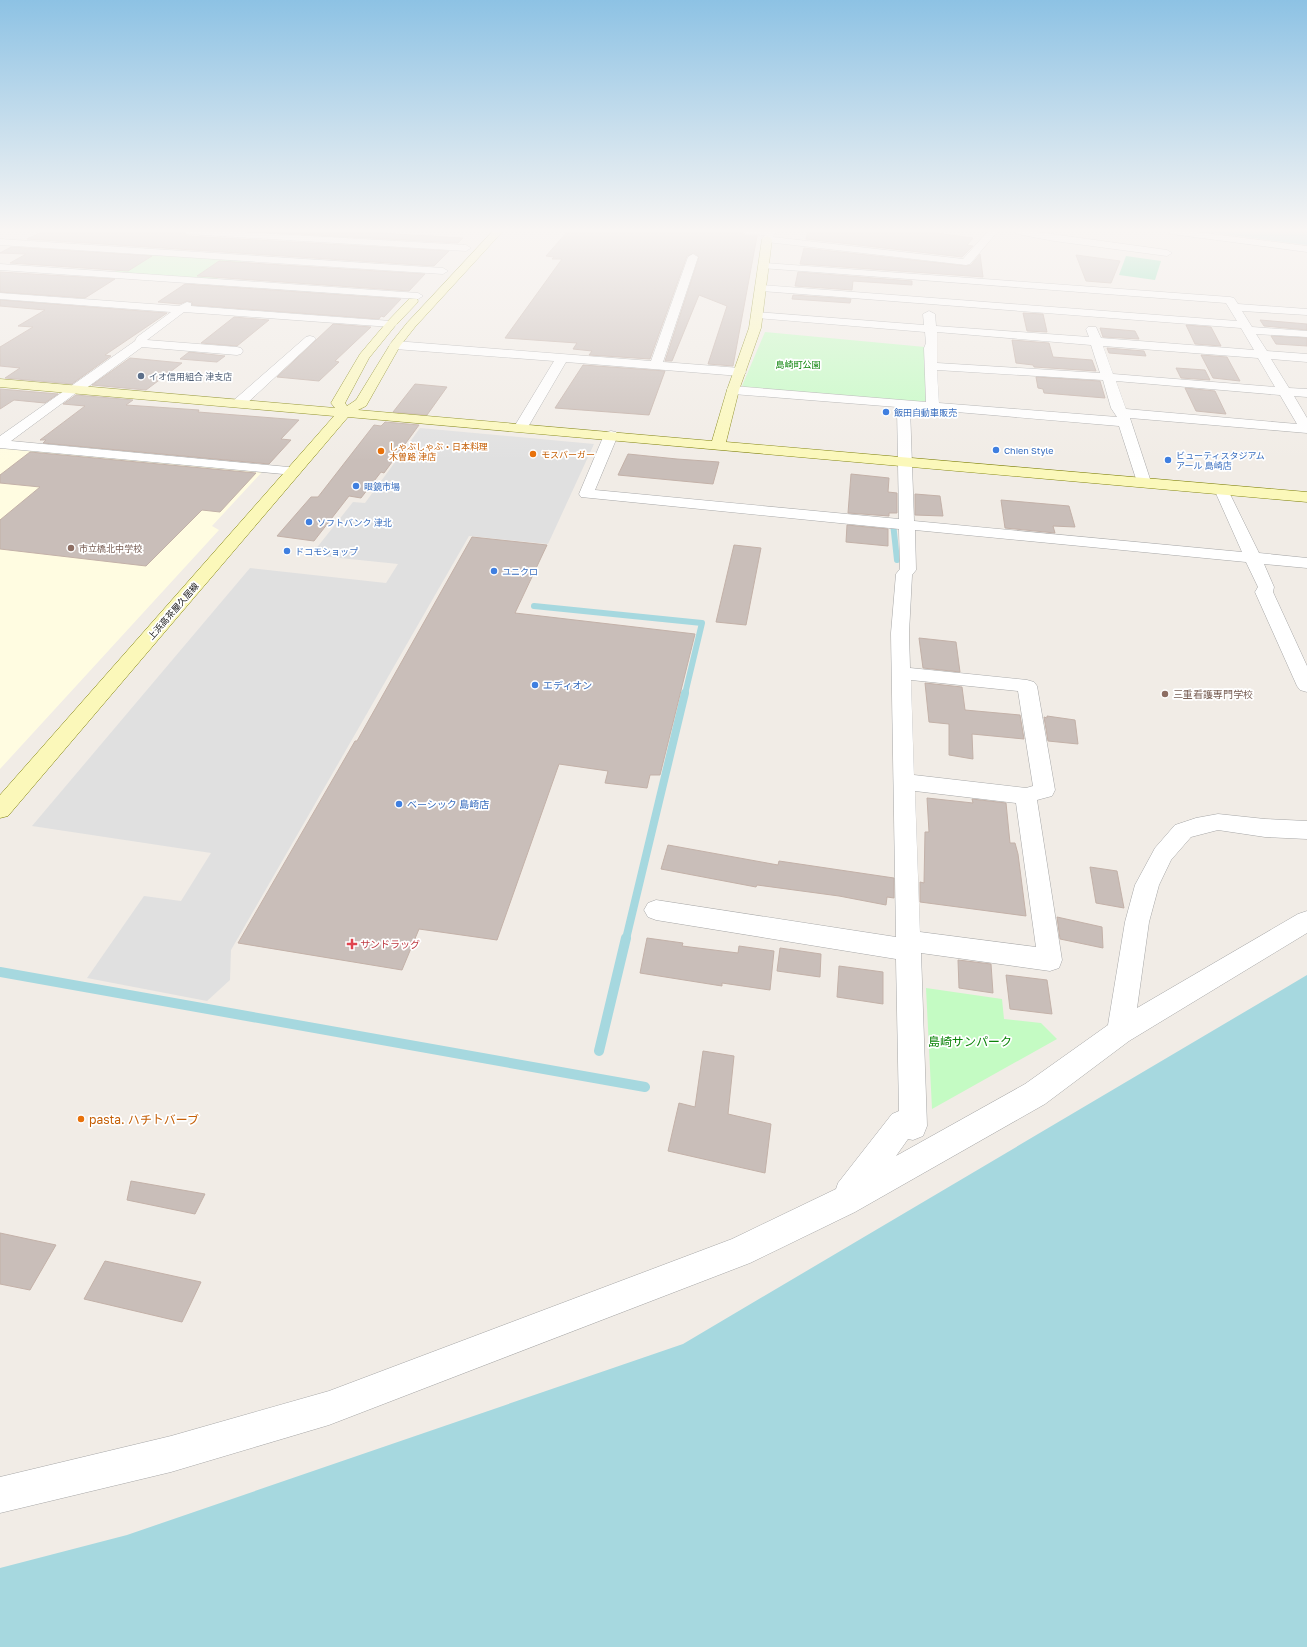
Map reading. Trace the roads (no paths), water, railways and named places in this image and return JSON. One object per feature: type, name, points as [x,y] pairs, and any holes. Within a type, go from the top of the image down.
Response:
[{"type":"street","points":[[167,308],[391,324]]},
{"type":"street","points":[[281,317],[291,308]]},
{"type":"street","points":[[345,412],[338,403],[364,357],[407,308]]},
{"type":"street","name":"上浜高茶屋久居線","points":[[0,810],[345,412],[360,403],[395,345],[427,308]]},
{"type":"street","points":[[656,364],[675,308]]},
{"type":"street","points":[[718,445],[734,390],[751,341],[758,308]]},
{"type":"street","points":[[928,308],[932,343],[930,348],[933,406]]},
{"type":"street","points":[[1052,308],[1086,313],[1307,334]]},
{"type":"street","points":[[1084,308],[1118,408],[1123,417],[1144,482]]},
{"type":"street","points":[[1235,308],[1307,430]]},
{"type":"street","points":[[1247,308],[1307,312]]},
{"type":"street","points":[[0,443],[140,343],[141,339],[182,309]]},
{"type":"street","points":[[757,315],[1307,358]]},
{"type":"street","points":[[239,403],[310,339]]},
{"type":"street","points":[[140,343],[237,351]]},
{"type":"street","points":[[395,345],[656,364],[740,372]]},
{"type":"street","points":[[522,428],[563,357]]},
{"type":"street","points":[[931,366],[1108,377],[1307,393]]},
{"type":"street","points":[[0,383],[611,435],[1307,497]]},
{"type":"street","points":[[734,390],[903,404],[1307,430]]},
{"type":"street","points":[[844,1201],[902,1124],[913,1126],[900,633],[904,574],[908,570],[903,404]]},
{"type":"street","points":[[611,435],[586,494],[1307,563]]},
{"type":"street","points":[[0,443],[294,471]]},
{"type":"street","points":[[1221,489],[1266,587],[1264,592],[1307,686]]},
{"type":"street","points":[[901,673],[1027,686],[1044,790],[1026,796],[903,782]]},
{"type":"street","points":[[656,910],[908,945],[1050,960],[1026,796]]},
{"type":"street","points":[[1120,1032],[1138,922],[1148,884],[1163,854],[1182,831],[1196,826],[1218,822],[1265,828],[1307,830]]},
{"type":"street","points":[[0,1495],[171,1454],[329,1408],[739,1252],[844,1201],[1035,1094],[1120,1032],[1307,921]]},
{"type":"water","points":[[1307,975],[1307,1647],[0,1647],[0,1568],[127,1535],[683,1344]]},
{"type":"waterway","points":[[893,523],[897,560]]},
{"type":"waterway","points":[[534,606],[702,623],[685,694]]},
{"type":"waterway","points":[[626,939],[685,693]]},
{"type":"waterway","points":[[599,1051],[626,938]]},
{"type":"waterway","points":[[0,972],[645,1087]]},
{"type":"place","name":"イオ信用組合 津支店","points":[[141,376]]},
{"type":"place","name":"飯田自動車販売","points":[[886,412]]},
{"type":"place","name":"Chien Style","points":[[996,450]]},
{"type":"place","name":"しゃぶしゃぶ・日本料理 木曽路 津店","points":[[381,451]]},
{"type":"place","name":"モスバーガー","points":[[533,454]]},
{"type":"place","name":"ビューティスタジアム アール 島崎店","points":[[1168,460]]},
{"type":"place","name":"眼鏡市場","points":[[356,486]]},
{"type":"place","name":"ソフトバンク 津北","points":[[309,522]]},
{"type":"place","name":"市立橋北中学校","points":[[71,548]]},
{"type":"place","name":"ドコモショップ","points":[[287,551]]},
{"type":"place","name":"ユニクロ","points":[[494,571]]},
{"type":"place","name":"エディオン","points":[[535,685]]},
{"type":"place","name":"三重看護専門学校","points":[[1165,694]]},
{"type":"place","name":"ベーシック 島崎店","points":[[399,804]]},
{"type":"place","name":"サンドラッグ","points":[[352,944]]},
{"type":"place","name":"pasta. ハチトバーブ","points":[[81,1119]]},
{"type":"park label","name":"島崎町公園","points":[[798,364]]},
{"type":"park label","name":"島崎サンパーク","points":[[970,1041]]}]
